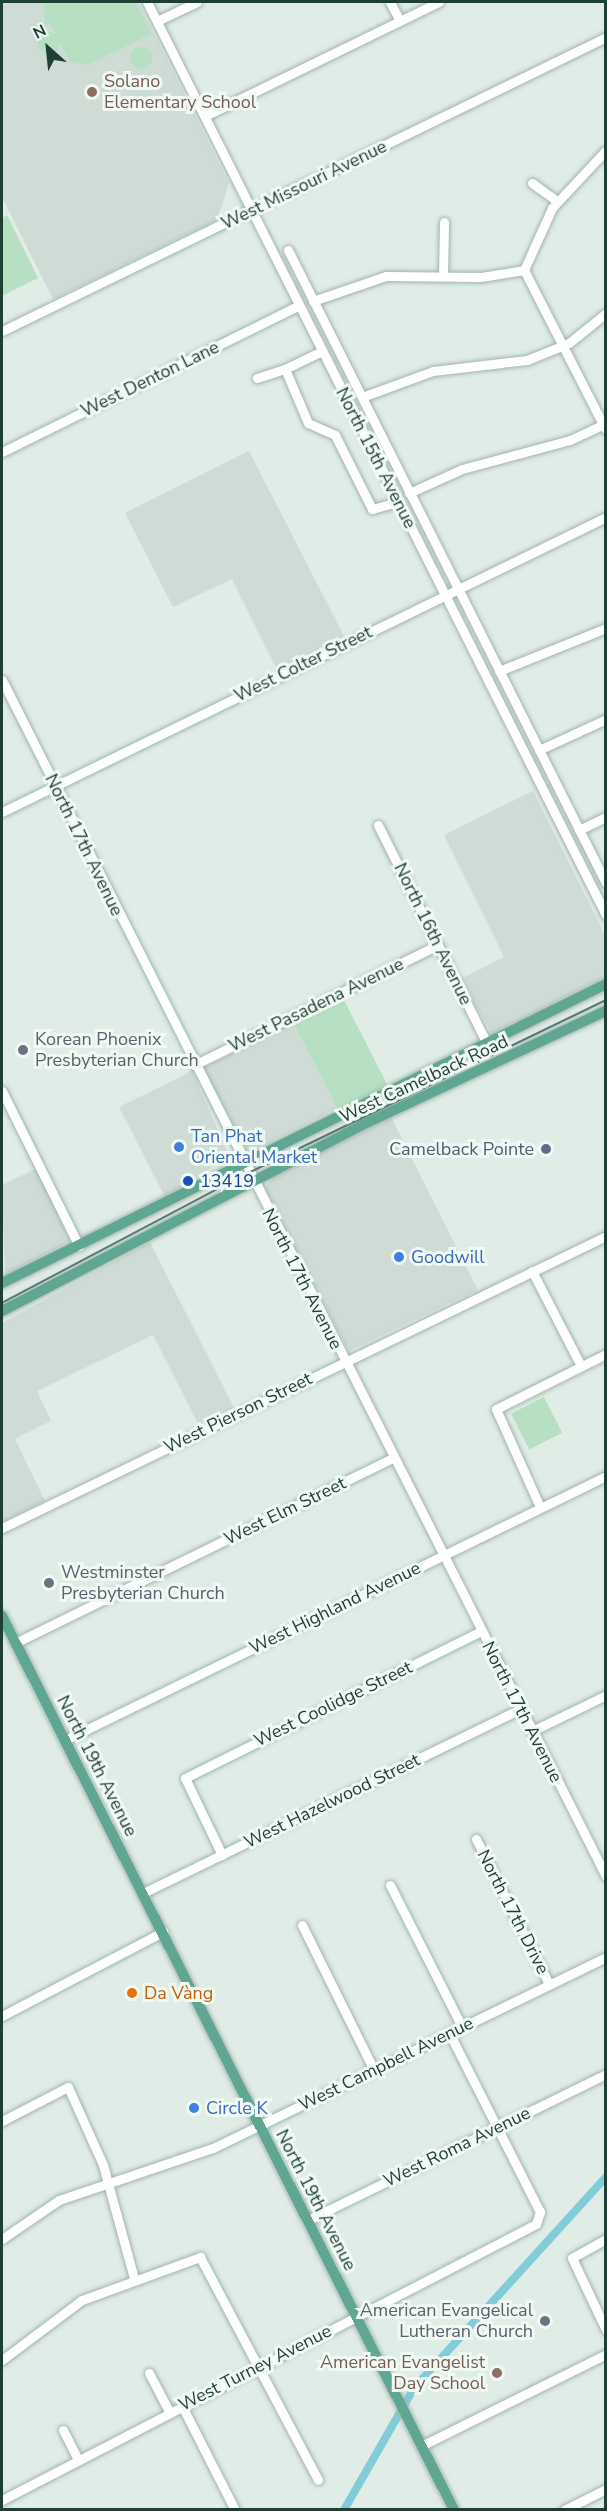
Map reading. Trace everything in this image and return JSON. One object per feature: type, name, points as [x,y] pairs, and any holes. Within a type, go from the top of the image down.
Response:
[{"type":"main road","name":"West Camelback Road","points":[[2,1283],[80,1246],[242,1161],[487,1044],[606,984]]},
{"type":"main road","name":"West Camelback Road","points":[[2,1311],[253,1182],[606,1011]]},
{"type":"main road","name":"North 19th Avenue","points":[[2,1616],[454,2510]]},
{"type":"street","name":"North 15th Avenue","points":[[147,2],[606,915]]},
{"type":"street","points":[[157,21],[197,2]]},
{"type":"street","points":[[390,2],[400,21]]},
{"type":"street","points":[[205,116],[439,2]]},
{"type":"street","name":"West Missouri Avenue","points":[[2,331],[606,38]]},
{"type":"street","points":[[524,270],[557,201],[606,150]]},
{"type":"street","points":[[532,183],[557,201]]},
{"type":"street","points":[[443,276],[444,222]]},
{"type":"street","name":"North 15th Avenue","points":[[288,250],[606,883]]},
{"type":"street","points":[[313,301],[386,276],[443,276],[524,270]]},
{"type":"street","points":[[410,493],[485,461],[570,440],[605,425],[524,270]]},
{"type":"street","name":"West Denton Lane","points":[[2,452],[299,305]]},
{"type":"street","points":[[362,397],[413,376],[508,365],[563,346],[606,313]]},
{"type":"street","points":[[257,378],[285,369],[322,351]]},
{"type":"street","points":[[285,369],[308,423],[335,435],[372,509],[398,502]]},
{"type":"street","name":"West Colter Street","points":[[2,812],[606,517]]},
{"type":"street","points":[[499,671],[606,628]]},
{"type":"street","name":"North 17th Avenue","points":[[2,680],[242,1161],[606,1876]]},
{"type":"street","points":[[539,750],[606,719]]},
{"type":"street","points":[[579,830],[606,817]]},
{"type":"street","name":"North 16th Avenue","points":[[378,825],[487,1044]]},
{"type":"street","points":[[587,878],[600,872]]},
{"type":"street","name":"West Pasadena Avenue","points":[[194,1065],[438,945]]},
{"type":"street","points":[[2,1091],[80,1246]]},
{"type":"street","name":"West Pierson Street","points":[[2,1528],[606,1236]]},
{"type":"street","points":[[532,1271],[581,1366]]},
{"type":"street","points":[[540,1507],[496,1409],[606,1354]]},
{"type":"street","name":"West Elm Street","points":[[15,1643],[393,1458]]},
{"type":"street","name":"West Highland Avenue","points":[[65,1740],[606,1476]]},
{"type":"street","name":"West Coolidge Street","points":[[222,1855],[185,1778],[481,1631]]},
{"type":"street","points":[[532,1731],[606,1695]]},
{"type":"street","name":"West Hazelwood Street","points":[[143,1893],[521,1709]]},
{"type":"street","name":"North 17th Drive","points":[[476,1839],[549,1984]]},
{"type":"street","points":[[390,1885],[462,2027]]},
{"type":"street","points":[[302,1926],[374,2070]]},
{"type":"street","points":[[2,2016],[163,1932]]},
{"type":"street","name":"West Campbell Avenue","points":[[2,2238],[59,2200],[107,2180],[201,2152],[606,1957]]},
{"type":"street","points":[[449,2033],[497,2127]]},
{"type":"street","name":"West Roma Avenue","points":[[308,2220],[606,2074]]},
{"type":"street","points":[[2,2121],[69,2087],[107,2180],[134,2278]]},
{"type":"street","name":"West Turney Avenue","points":[[2,2500],[540,2220],[497,2127]]},
{"type":"street","points":[[606,2239],[572,2258],[606,2330]]},
{"type":"street","points":[[2,2360],[54,2317],[134,2278],[200,2257],[318,2480]]},
{"type":"street","points":[[421,2446],[606,2354]]},
{"type":"street","points":[[149,2373],[170,2413]]},
{"type":"street","points":[[182,2406],[235,2510]]},
{"type":"street","points":[[63,2430],[78,2459]]},
{"type":"street","points":[[564,2510],[606,2489]]},
{"type":"shaded area","name":"Solano Elementary School","points":[[2,2],[138,2],[229,183],[217,220],[53,299],[2,197]]},
{"type":"shaded area","points":[[249,451],[345,638],[277,670],[232,579],[173,607],[125,513]]},
{"type":"shaded area","points":[[533,791],[605,935],[605,977],[492,1034],[461,979],[504,957],[444,835]]},
{"type":"shaded area","points":[[294,1022],[338,1108],[248,1153],[204,1068]]},
{"type":"shaded area","points":[[192,1071],[229,1156],[165,1197],[119,1107]]},
{"type":"shaded area","points":[[391,1117],[478,1290],[349,1351],[265,1187],[273,1177]]},
{"type":"shaded area","points":[[37,1168],[70,1241],[5,1275],[2,1185]]},
{"type":"shaded area","points":[[150,1242],[234,1408],[198,1424],[153,1335],[37,1391],[51,1421],[15,1439],[45,1501],[2,1522],[2,1323]]},
{"type":"green space","points":[[43,2],[135,2],[151,34],[87,65],[70,62],[50,23],[45,25]]},
{"type":"green space","points":[[49,32],[57,35],[60,43],[57,51],[49,54],[41,51],[38,43],[41,35]]},
{"type":"green space","points":[[141,47],[149,50],[152,58],[149,66],[141,69],[133,66],[130,58],[133,50]]},
{"type":"green space","points":[[7,215],[38,278],[2,296],[2,218]]},
{"type":"green space","points":[[343,998],[387,1085],[338,1110],[294,1023]]},
{"type":"green space","points":[[544,1397],[562,1433],[529,1449],[511,1414]]},
{"type":"waterway","points":[[344,2510],[414,2388],[606,2177]]},
{"type":"tram line","points":[[2,1303],[238,1178],[606,1000]]},
{"type":"place","name":"Solano Elementary School","points":[[92,92]]},
{"type":"place","name":"Korean Phoenix Presbyterian Church","points":[[23,1050]]},
{"type":"place","name":"Tan Phat Oriental Market","points":[[179,1147]]},
{"type":"place","name":"Camelback Pointe","points":[[546,1149]]},
{"type":"place","name":"13419","points":[[188,1181]]},
{"type":"place","name":"Goodwill","points":[[399,1257]]},
{"type":"place","name":"Westminster Presbyterian Church","points":[[49,1583]]},
{"type":"place","name":"Da Vàng","points":[[132,1993]]},
{"type":"place","name":"Circle K","points":[[194,2108]]},
{"type":"place","name":"American Evangelical Lutheran Church","points":[[545,2321]]},
{"type":"place","name":"American Evangelist Day School","points":[[497,2373]]}]
